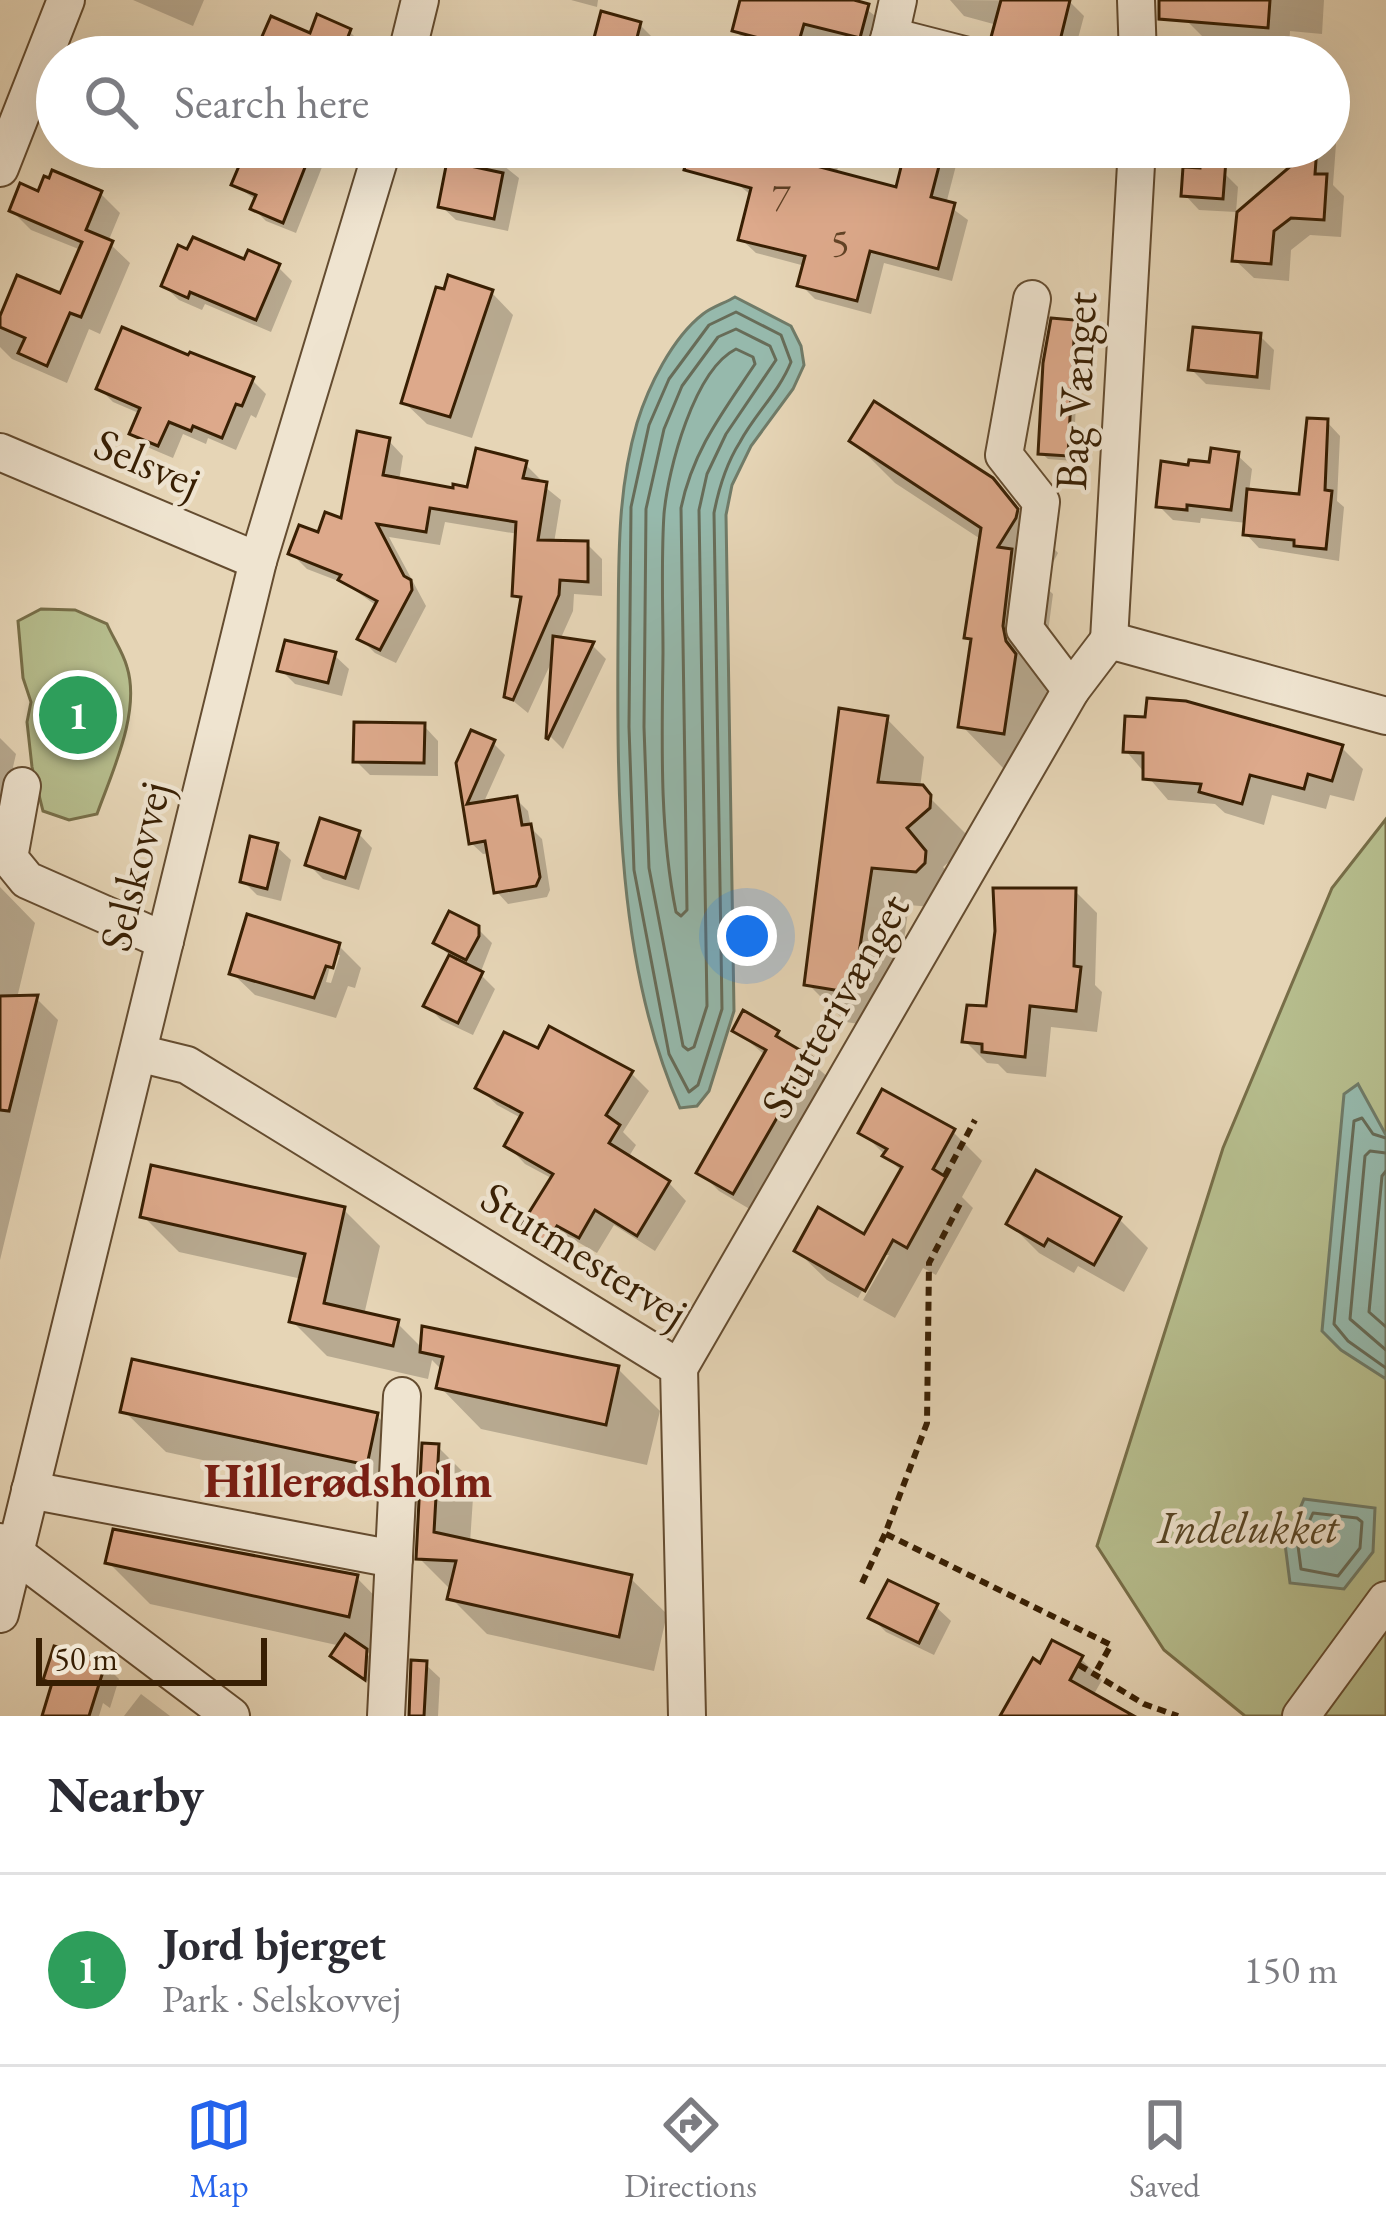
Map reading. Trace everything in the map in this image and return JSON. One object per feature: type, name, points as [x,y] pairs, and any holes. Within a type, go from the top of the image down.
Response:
[{"type":"street","points":[[45,36],[66,0]]},
{"type":"street","points":[[411,36],[420,0]]},
{"type":"street","points":[[1136,0],[1137,36]]},
{"type":"street","points":[[0,168],[13,91],[36,52]]},
{"type":"street","name":"Selskovvej","points":[[0,1614],[8,1548],[30,1490],[258,561],[376,168]]},
{"type":"street","name":"Bag Vænget","points":[[1108,640],[1136,168]]},
{"type":"street","points":[[1032,299],[1004,455],[1041,502],[1025,629],[1071,690]]},
{"type":"street","name":"Selsvej","points":[[0,452],[258,561]]},
{"type":"street","points":[[1108,640],[1386,716]]},
{"type":"street","name":"Stutterivænget","points":[[679,1368],[1071,690],[1108,640]]},
{"type":"street","points":[[22,786],[9,858],[27,880],[165,941]]},
{"type":"street","name":"Stutmestervej","points":[[138,1053],[188,1065],[679,1368],[687,1716]]},
{"type":"street","points":[[386,1716],[402,1396]]},
{"type":"street","points":[[30,1490],[394,1559]]},
{"type":"street","points":[[8,1548],[231,1716]]},
{"type":"street","points":[[1301,1716],[1386,1600]]},
{"type":"path","points":[[945,1176],[975,1120]]},
{"type":"path","points":[[862,1582],[926,1424],[928,1263],[962,1200]]},
{"type":"path","points":[[885,1534],[1111,1645],[1094,1675]]},
{"type":"path","points":[[1079,1665],[1144,1704],[1178,1716]]},
{"type":"green space","points":[[41,609],[75,610],[107,624],[125,661],[130,685],[123,742],[97,814],[69,820],[43,811],[32,767],[27,722],[31,702],[23,678],[18,621]]},
{"type":"green space","name":"Indelukket","points":[[1386,819],[1386,1716],[1245,1716],[1164,1650],[1097,1546],[1223,1148],[1332,888]]},
{"type":"water","points":[[735,297],[791,326],[804,365],[793,389],[751,446],[732,485],[726,515],[734,1011],[709,1091],[697,1106],[680,1108],[644,997],[625,879],[618,759],[620,531],[630,450],[655,379],[692,324]]},
{"type":"water","points":[[1358,1084],[1386,1135],[1386,1379],[1341,1350],[1322,1331],[1344,1094]]},
{"type":"water","points":[[1304,1499],[1375,1508],[1373,1552],[1344,1589],[1290,1583],[1285,1544]]},
{"type":"building","points":[[740,0],[869,4],[861,36],[804,24],[800,36],[732,31]]},
{"type":"building","points":[[1001,0],[1070,0],[1061,36],[991,36]]},
{"type":"building","points":[[1159,0],[1270,0],[1268,28],[1159,19]]},
{"type":"building","points":[[601,11],[641,22],[637,36],[594,36]]},
{"type":"building","points":[[317,14],[351,29],[348,36],[262,36],[271,16],[310,33]]},
{"type":"building","points":[[238,168],[305,168],[283,223],[250,209],[256,195],[231,185]]},
{"type":"building","points":[[446,168],[503,173],[494,219],[438,207]]},
{"type":"building","points":[[824,168],[896,187],[901,168],[939,168],[931,197],[955,203],[938,269],[870,251],[857,301],[797,286],[805,256],[738,240],[751,188],[684,170]]},
{"type":"building","points":[[1183,168],[1225,168],[1223,199],[1181,196]]},
{"type":"building","points":[[1288,168],[1315,168],[1315,174],[1327,174],[1324,220],[1291,218],[1274,231],[1271,264],[1232,261],[1237,212]]},
{"type":"building","points":[[52,170],[102,191],[86,230],[113,241],[81,317],[70,313],[47,366],[18,353],[25,338],[0,327],[0,316],[17,275],[60,293],[82,242],[9,211],[20,183],[38,191]]},
{"type":"building","points":[[193,237],[244,259],[248,250],[280,264],[256,320],[190,292],[188,298],[161,286],[178,245],[187,249]]},
{"type":"building","points":[[448,275],[493,290],[450,417],[401,403],[436,287],[444,289]]},
{"type":"building","points":[[1051,318],[1075,320],[1068,456],[1038,454],[1043,363]]},
{"type":"building","points":[[122,327],[254,377],[222,438],[169,422],[158,446],[129,434],[140,408],[96,389]]},
{"type":"building","points":[[1193,327],[1261,333],[1257,377],[1188,370]]},
{"type":"building","points":[[874,401],[993,478],[1018,509],[998,547],[1012,549],[1003,626],[1016,654],[1004,734],[958,727],[971,639],[964,638],[981,528],[849,441]]},
{"type":"building","points":[[1307,418],[1328,419],[1325,490],[1332,491],[1326,549],[1243,535],[1247,489],[1299,494]]},
{"type":"building","points":[[357,431],[390,438],[383,475],[453,488],[453,484],[467,487],[476,448],[527,461],[523,478],[547,482],[538,540],[588,541],[588,582],[560,580],[559,595],[513,700],[504,697],[521,597],[512,596],[516,522],[430,508],[426,532],[377,524],[404,576],[411,580],[412,590],[380,650],[357,639],[377,601],[338,580],[341,575],[288,554],[299,525],[318,532],[325,512],[341,518]]},
{"type":"building","points":[[1211,448],[1239,452],[1231,510],[1156,507],[1161,461],[1209,462]]},
{"type":"building","points":[[553,636],[594,642],[548,739],[546,738]]},
{"type":"building","points":[[285,640],[336,652],[328,683],[277,671]]},
{"type":"building","points":[[1147,698],[1186,701],[1343,745],[1332,781],[1308,774],[1304,789],[1250,775],[1242,804],[1199,792],[1201,784],[1143,779],[1143,753],[1123,752],[1125,716],[1145,717]]},
{"type":"building","points":[[839,708],[888,716],[878,782],[923,785],[931,795],[930,808],[907,828],[926,851],[925,863],[916,872],[872,868],[853,993],[804,985]]},
{"type":"building","points":[[354,722],[425,723],[424,763],[353,762]]},
{"type":"building","points":[[471,730],[495,740],[467,804],[517,796],[522,825],[531,824],[540,877],[536,886],[494,893],[485,841],[469,844],[456,763]]},
{"type":"building","points":[[320,818],[360,831],[345,878],[305,865]]},
{"type":"building","points":[[250,836],[278,843],[267,889],[240,882]]},
{"type":"building","points":[[993,888],[1076,888],[1074,966],[1081,967],[1076,1011],[1030,1006],[1025,1057],[982,1052],[982,1044],[962,1042],[967,1005],[986,1006],[995,931]]},
{"type":"building","points":[[449,911],[479,926],[466,960],[433,943]]},
{"type":"building","points":[[247,914],[340,943],[333,968],[326,966],[314,998],[229,974]]},
{"type":"building","points":[[449,955],[483,972],[458,1023],[423,1006]]},
{"type":"building","points":[[38,995],[9,1111],[0,1110],[0,996]]},
{"type":"building","points":[[743,1010],[812,1057],[733,1194],[696,1173],[766,1050],[732,1031]]},
{"type":"building","points":[[549,1026],[633,1071],[606,1115],[620,1125],[609,1143],[670,1181],[637,1236],[595,1210],[579,1238],[557,1226],[546,1244],[520,1227],[553,1174],[504,1146],[522,1113],[475,1088],[504,1032],[538,1048]]},
{"type":"building","points":[[882,1089],[955,1129],[933,1169],[946,1177],[907,1248],[893,1240],[865,1291],[794,1251],[818,1207],[864,1234],[902,1167],[882,1156],[887,1149],[858,1133]]},
{"type":"building","points":[[151,1165],[345,1207],[324,1303],[399,1320],[393,1346],[289,1322],[305,1254],[140,1217]]},
{"type":"building","points":[[1036,1170],[1121,1217],[1094,1265],[1048,1239],[1044,1246],[1006,1224]]},
{"type":"building","points":[[422,1326],[619,1366],[606,1425],[436,1388],[443,1357],[420,1352]]},
{"type":"building","points":[[132,1359],[378,1413],[367,1465],[120,1412]]},
{"type":"building","points":[[422,1443],[439,1444],[434,1532],[632,1575],[619,1637],[447,1599],[456,1561],[416,1559]]},
{"type":"building","points":[[113,1529],[358,1575],[349,1617],[105,1563]]},
{"type":"building","points":[[888,1580],[938,1604],[919,1643],[868,1618]]},
{"type":"building","points":[[345,1634],[367,1649],[365,1680],[330,1656]]},
{"type":"building","points":[[1052,1640],[1083,1656],[1070,1680],[1134,1716],[1000,1716],[1033,1658],[1040,1663]]},
{"type":"building","points":[[54,1646],[106,1662],[89,1716],[42,1716],[52,1683],[43,1680]]},
{"type":"building","points":[[411,1660],[427,1661],[424,1716],[409,1716]]},
{"type":"place","name":"Jord bjerget","points":[[78,715]]},
{"type":"district","name":"Hillerødsholm","points":[[348,1480]]}]
